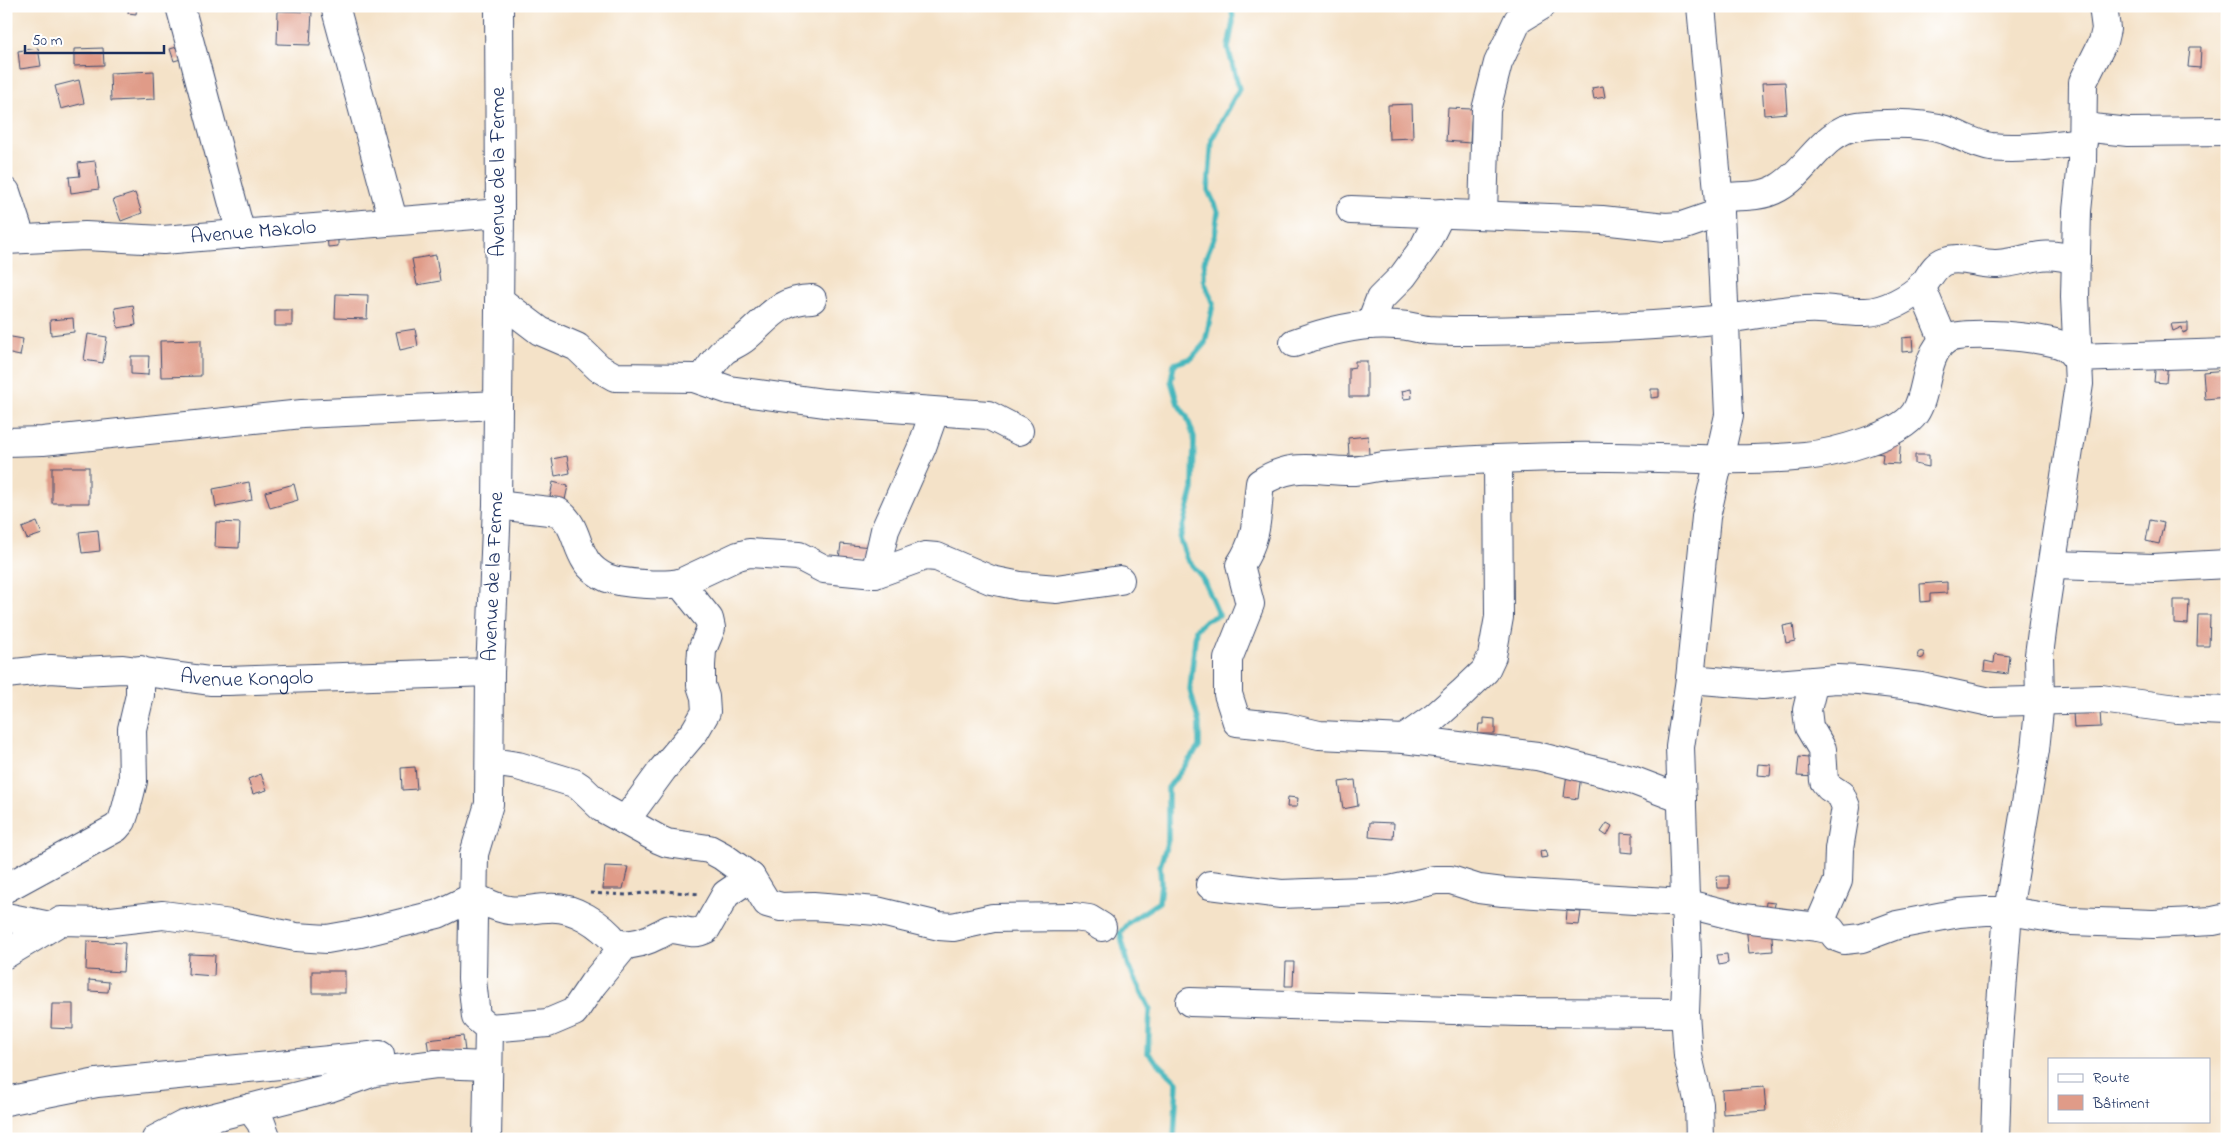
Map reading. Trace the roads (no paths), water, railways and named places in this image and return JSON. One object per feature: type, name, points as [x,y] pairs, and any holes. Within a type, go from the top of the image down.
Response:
[{"type":"street","points":[[180,6],[241,234]]},
{"type":"street","points":[[335,6],[393,220]]},
{"type":"street","name":"Avenue de la Ferme","points":[[489,1028],[476,1017],[472,979],[474,854],[489,804],[490,672],[498,406],[500,213],[499,6]]},
{"type":"street","points":[[1483,214],[1486,110],[1498,63],[1518,20],[1541,6]]},
{"type":"street","points":[[1700,1139],[1699,1104],[1688,1056],[1685,1013],[1687,978],[1680,747],[1690,679],[1702,567],[1702,544],[1718,460],[1725,439],[1729,415],[1719,205],[1701,6]]},
{"type":"street","points":[[1995,1139],[1998,1045],[2008,911],[2035,750],[2040,700],[2039,655],[2079,384],[2076,358],[2076,260],[2083,134],[2083,82],[2103,42],[2106,29],[2103,6]]},
{"type":"street","points":[[1351,210],[1483,214],[1602,220],[1665,227],[1682,226],[1719,205],[1778,189],[1793,178],[1843,130],[1857,126],[1923,125],[1990,147],[2034,147],[2083,134],[2227,131]]},
{"type":"street","points":[[6,192],[14,239]]},
{"type":"street","points":[[1370,325],[1380,300],[1403,276],[1424,247],[1441,212]]},
{"type":"street","name":"Avenue Makolo","points":[[14,239],[85,236],[163,240],[393,220],[500,213]]},
{"type":"street","points":[[1294,343],[1314,336],[1370,325],[1397,324],[1428,330],[1623,328],[1724,319],[1804,309],[1840,309],[1864,312],[1880,310],[1922,286],[1938,265],[1946,261],[1962,260],[1995,264],[2041,254],[2056,254],[2076,260]]},
{"type":"street","points":[[1922,286],[1944,341]]},
{"type":"street","points":[[701,380],[724,351],[745,338],[769,314],[785,304],[798,299],[812,299]]},
{"type":"street","points":[[499,300],[540,331],[577,347],[607,375],[628,379],[682,377],[701,380],[729,390],[824,403],[934,413],[988,415],[1019,431]]},
{"type":"street","points":[[1682,799],[1632,780],[1537,756],[1404,739],[1319,736],[1285,727],[1237,722],[1228,694],[1228,659],[1250,604],[1240,565],[1250,550],[1258,520],[1260,483],[1277,472],[1305,469],[1354,471],[1386,466],[1565,457],[1718,460],[1804,456],[1835,452],[1863,443],[1902,425],[1916,413],[1937,349],[1944,341],[1954,335],[1984,334],[2033,339],[2064,346],[2076,358],[2227,353]]},
{"type":"street","points":[[6,442],[52,440],[302,414],[498,406]]},
{"type":"street","points":[[875,574],[885,530],[922,447],[934,413]]},
{"type":"street","points":[[1404,739],[1435,718],[1462,694],[1485,671],[1492,656],[1500,617],[1498,460]]},
{"type":"street","points":[[496,505],[551,511],[567,518],[586,561],[607,578],[670,585],[680,583],[738,556],[749,553],[799,556],[824,569],[875,574],[925,556],[937,557],[992,580],[1020,586],[1057,589],[1120,580]]},
{"type":"street","points":[[2053,565],[2153,568],[2227,564]]},
{"type":"street","points":[[625,821],[663,769],[696,731],[706,712],[705,697],[701,685],[701,665],[702,650],[710,628],[709,619],[680,583]]},
{"type":"street","name":"Avenue Kongolo","points":[[6,674],[51,669],[80,671],[140,670],[196,679],[228,681],[490,672]]},
{"type":"street","points":[[6,888],[116,828],[122,821],[133,781],[132,729],[140,695],[140,670]]},
{"type":"street","points":[[1690,679],[1762,685],[1837,679],[1887,682],[1990,702],[2101,699],[2177,709],[2227,712]]},
{"type":"street","points":[[1814,681],[1807,710],[1809,727],[1822,749],[1824,781],[1841,795],[1846,807],[1839,849],[1838,881],[1818,928]]},
{"type":"street","points":[[490,762],[518,766],[574,783],[602,808],[667,843],[709,849],[751,877],[767,903],[781,907],[821,907],[877,911],[939,926],[953,927],[993,918],[1074,917],[1089,919],[1102,927]]},
{"type":"street","points":[[6,954],[61,921],[103,922],[163,915],[231,924],[296,938],[327,939],[362,933],[438,914],[473,897],[508,910],[549,908],[575,911],[604,929],[616,944],[624,945],[641,942],[672,929],[693,934],[701,932],[706,929],[726,894],[751,877]]},
{"type":"street","points":[[1210,885],[1281,894],[1390,890],[1435,880],[1451,880],[1479,889],[1503,892],[1684,903],[1743,918],[1831,930],[1836,937],[1844,940],[1862,938],[1897,925],[1960,913],[2008,911],[2071,921],[2144,924],[2213,921],[2227,918]]},
{"type":"street","points":[[6,917],[50,926]]},
{"type":"street","points":[[486,1139],[489,1028],[548,1023],[574,1012],[593,984],[624,945]]},
{"type":"street","points":[[1190,1002],[1519,1012],[1685,1013]]},
{"type":"street","points":[[6,1101],[96,1083],[380,1055]]},
{"type":"street","points":[[156,1139],[183,1125],[329,1088],[374,1072],[436,1064],[487,1066]]},
{"type":"street","points":[[250,1108],[261,1123],[267,1139]]},
{"type":"waterway","points":[[1174,1139],[1177,1082],[1148,1053],[1150,1009],[1129,967],[1120,933],[1129,922],[1159,902],[1160,866],[1168,840],[1168,788],[1199,747],[1199,723],[1190,690],[1196,629],[1206,620],[1219,615],[1202,577],[1187,559],[1180,539],[1193,489],[1194,437],[1187,417],[1178,404],[1171,381],[1174,364],[1192,358],[1205,343],[1213,304],[1204,281],[1204,262],[1215,235],[1218,212],[1208,190],[1212,139],[1239,89],[1228,48],[1233,22],[1232,6]]}]
